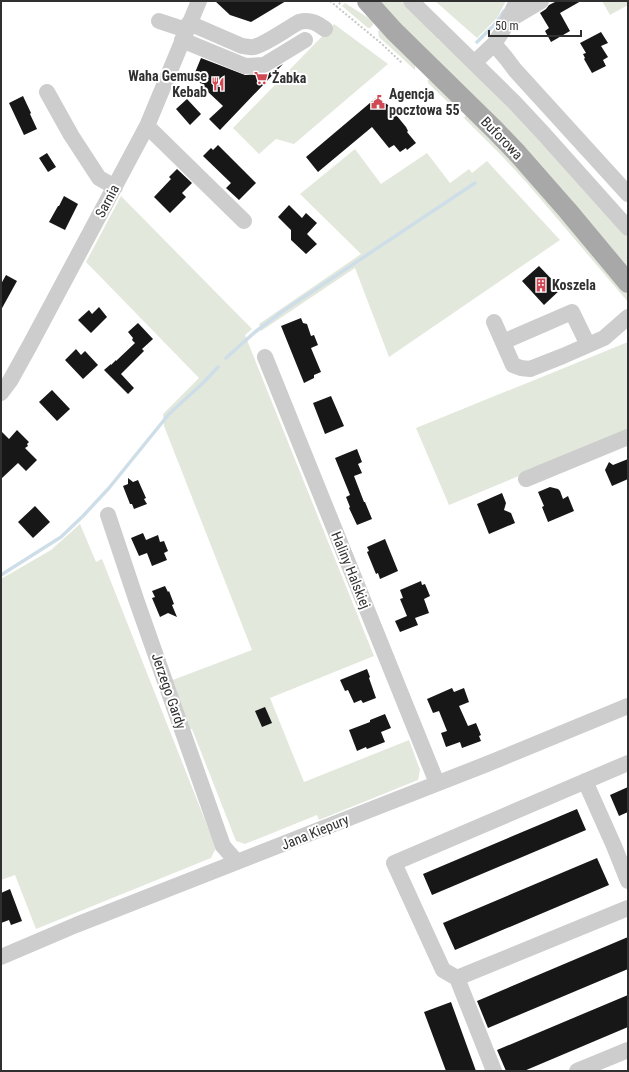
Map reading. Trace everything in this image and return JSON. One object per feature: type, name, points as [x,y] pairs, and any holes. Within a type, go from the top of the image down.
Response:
[{"type":"main road","name":"Buforowa","points":[[367,1],[394,31],[518,154],[628,282]]},
{"type":"street","name":"Sarnia","points":[[4,383],[51,306],[147,126],[199,1]]},
{"type":"street","points":[[411,1],[542,132],[628,228]]},
{"type":"street","points":[[474,63],[494,44],[517,1]]},
{"type":"street","points":[[509,17],[514,17],[541,1]]},
{"type":"street","points":[[159,21],[186,31],[248,47],[254,47],[261,44],[304,20],[318,23],[325,29]]},
{"type":"street","points":[[186,31],[245,66],[264,65],[305,40]]},
{"type":"street","points":[[494,44],[503,53],[515,70],[627,190]]},
{"type":"street","points":[[48,92],[71,135],[99,178],[115,187]]},
{"type":"street","points":[[147,126],[244,221]]},
{"type":"street","points":[[503,342],[572,312],[588,345]]},
{"type":"street","points":[[494,322],[513,365],[530,369],[604,338],[628,317]]},
{"type":"street","name":"Haliny Halskiej","points":[[265,357],[437,783]]},
{"type":"street","points":[[526,479],[628,437]]},
{"type":"street","name":"Jerzego Gardy","points":[[108,515],[223,846],[238,862]]},
{"type":"street","name":"Jana Kiepury","points":[[1,957],[52,935],[628,706]]},
{"type":"street","points":[[494,1071],[457,978],[444,970],[394,863],[628,763]]},
{"type":"street","points":[[585,781],[628,881]]},
{"type":"street","points":[[457,978],[628,908]]},
{"type":"street","points":[[577,1071],[628,1050]]},
{"type":"path","points":[[330,1],[407,67]]},
{"type":"path","points":[[336,7],[342,1]]},
{"type":"shaded area","points":[[379,1],[401,1],[439,38],[438,40],[441,40],[483,81],[482,82],[485,83],[524,124],[628,238],[628,270],[438,64]]},
{"type":"shaded area","points":[[435,1],[506,1],[497,18],[477,38]]},
{"type":"shaded area","points":[[602,1],[628,1],[628,5],[610,15]]},
{"type":"shaded area","points":[[345,3],[370,19],[373,25],[368,28],[342,6]]},
{"type":"shaded area","points":[[334,24],[388,64],[294,144],[276,139],[259,154],[233,128]]},
{"type":"shaded area","points":[[379,30],[415,65],[415,70],[379,37]]},
{"type":"shaded area","points":[[427,80],[430,80],[460,108],[457,111],[428,83]]},
{"type":"shaded area","points":[[466,115],[502,149],[551,205],[628,295],[628,302],[527,183],[464,118]]},
{"type":"shaded area","points":[[355,149],[381,184],[427,153],[450,183],[469,169],[472,173],[487,161],[560,240],[389,357],[355,268],[261,331],[259,324],[361,254],[300,194]]},
{"type":"shaded area","points":[[121,196],[252,329],[245,335],[374,656],[270,698],[304,782],[409,740],[420,770],[418,780],[319,820],[317,815],[245,844],[236,841],[192,729],[187,730],[170,681],[252,650],[164,426],[163,414],[199,378],[86,262]]},
{"type":"shaded area","points":[[628,342],[628,431],[449,505],[416,428]]},
{"type":"shaded area","points":[[80,524],[96,562],[102,559],[216,848],[211,858],[36,929],[15,875],[1,880],[1,579],[51,550]]},
{"type":"building","points":[[215,1],[286,1],[251,22],[230,15]]},
{"type":"building","points":[[557,1],[581,1],[560,13],[570,31],[551,42],[545,31],[549,28],[540,13],[549,5]]},
{"type":"building","points":[[601,32],[608,43],[601,46],[608,57],[603,60],[606,66],[592,73],[584,59],[583,54],[586,53],[580,43]]},
{"type":"building","points":[[201,58],[245,75],[269,73],[283,64],[220,130],[209,119],[223,106],[206,90],[203,84],[200,83],[194,75]]},
{"type":"building","points":[[23,96],[37,129],[24,135],[9,103]]},
{"type":"building","points":[[377,97],[388,105],[406,127],[407,132],[416,143],[407,150],[406,148],[400,152],[394,145],[389,148],[372,127],[318,172],[306,157]]},
{"type":"building","points":[[187,99],[201,114],[190,125],[176,109]]},
{"type":"building","points":[[218,145],[256,183],[239,200],[226,188],[231,183],[203,156],[211,148],[213,150]]},
{"type":"building","points":[[47,153],[56,167],[48,172],[39,158]]},
{"type":"building","points":[[177,169],[192,183],[182,193],[186,197],[170,213],[154,197],[171,179],[169,177]]},
{"type":"building","points":[[64,196],[78,204],[65,230],[49,222]]},
{"type":"building","points":[[289,205],[302,218],[306,213],[317,223],[307,234],[317,244],[306,254],[291,240],[291,230],[278,217]]},
{"type":"building","name":"Koszela","points":[[539,266],[561,289],[544,305],[522,281]]},
{"type":"building","points":[[6,275],[17,281],[1,310],[1,284]]},
{"type":"building","points":[[99,307],[107,317],[91,333],[78,320],[89,310],[92,314]]},
{"type":"building","points":[[301,318],[303,323],[307,324],[311,336],[314,335],[318,345],[311,348],[321,372],[314,375],[314,378],[304,383],[281,326]]},
{"type":"building","points":[[138,323],[153,339],[142,349],[144,351],[121,374],[134,388],[128,394],[104,370],[135,343],[128,332]]},
{"type":"building","points":[[76,349],[81,355],[85,351],[98,365],[83,379],[65,360]]},
{"type":"building","points":[[52,390],[70,409],[57,421],[39,402]]},
{"type":"building","points":[[331,396],[344,426],[325,434],[313,403]]},
{"type":"building","points":[[17,430],[29,442],[27,444],[28,446],[25,448],[37,460],[26,471],[18,463],[1,479],[1,431],[9,439]]},
{"type":"building","points":[[357,449],[362,462],[358,464],[362,473],[354,476],[372,519],[357,525],[349,508],[350,507],[346,497],[350,495],[335,458]]},
{"type":"building","points":[[628,459],[628,479],[612,486],[605,470],[609,462],[613,465]]},
{"type":"building","points":[[128,478],[133,482],[138,480],[147,504],[134,509],[132,504],[130,504],[123,486],[128,484]]},
{"type":"building","points":[[550,487],[558,489],[563,499],[568,496],[574,511],[548,522],[542,507],[544,506],[538,492]]},
{"type":"building","points":[[502,493],[506,503],[504,510],[511,513],[515,523],[489,534],[477,504]]},
{"type":"building","points":[[35,506],[50,522],[33,538],[18,522]]},
{"type":"building","points":[[143,533],[146,540],[158,535],[160,542],[164,541],[168,551],[164,553],[167,560],[152,566],[147,553],[139,556],[131,538]]},
{"type":"building","points":[[385,539],[398,571],[380,579],[378,573],[376,574],[367,552],[369,551],[367,547]]},
{"type":"building","points":[[421,581],[422,585],[425,584],[430,596],[424,599],[429,613],[415,618],[418,625],[400,632],[395,621],[407,616],[400,599],[403,598],[400,590]]},
{"type":"building","points":[[165,586],[168,592],[169,591],[174,604],[172,605],[177,617],[168,613],[160,617],[152,598],[155,597],[152,591]]},
{"type":"building","points":[[367,669],[376,698],[363,703],[361,700],[354,703],[348,690],[345,691],[340,680]]},
{"type":"building","points":[[452,688],[454,692],[464,688],[469,702],[459,706],[468,726],[476,723],[481,735],[479,736],[481,741],[462,748],[460,742],[446,747],[441,733],[447,731],[439,711],[433,713],[427,699]]},
{"type":"building","points":[[265,707],[272,723],[262,727],[255,711]]},
{"type":"building","points":[[385,714],[391,728],[381,732],[385,742],[357,751],[349,730],[370,722],[370,720]]},
{"type":"building","points":[[628,787],[628,812],[619,816],[610,795]]},
{"type":"building","points":[[577,809],[586,830],[432,895],[423,874]]},
{"type":"building","points":[[597,858],[609,885],[455,950],[443,923]]},
{"type":"building","points":[[10,889],[22,921],[11,925],[9,920],[1,923],[1,893]]},
{"type":"building","points":[[628,937],[628,969],[488,1028],[477,1001]]},
{"type":"building","points":[[628,995],[628,1027],[524,1071],[506,1071],[497,1050]]},
{"type":"building","points":[[451,1002],[476,1071],[446,1071],[424,1012]]},
{"type":"waterway","points":[[477,42],[496,23],[504,11]]},
{"type":"waterway","points":[[226,358],[255,332],[283,311],[475,183]]},
{"type":"waterway","points":[[1,575],[61,537],[83,516],[109,488],[169,414],[218,367]]},
{"type":"place","name":"Żabka","points":[[261,78]]},
{"type":"place","name":"Waha Gemuse Kebab","points":[[218,84]]},
{"type":"place","name":"Agencja pocztowa 55","points":[[378,102]]},
{"type":"place","name":"Koszela","points":[[541,285]]}]
